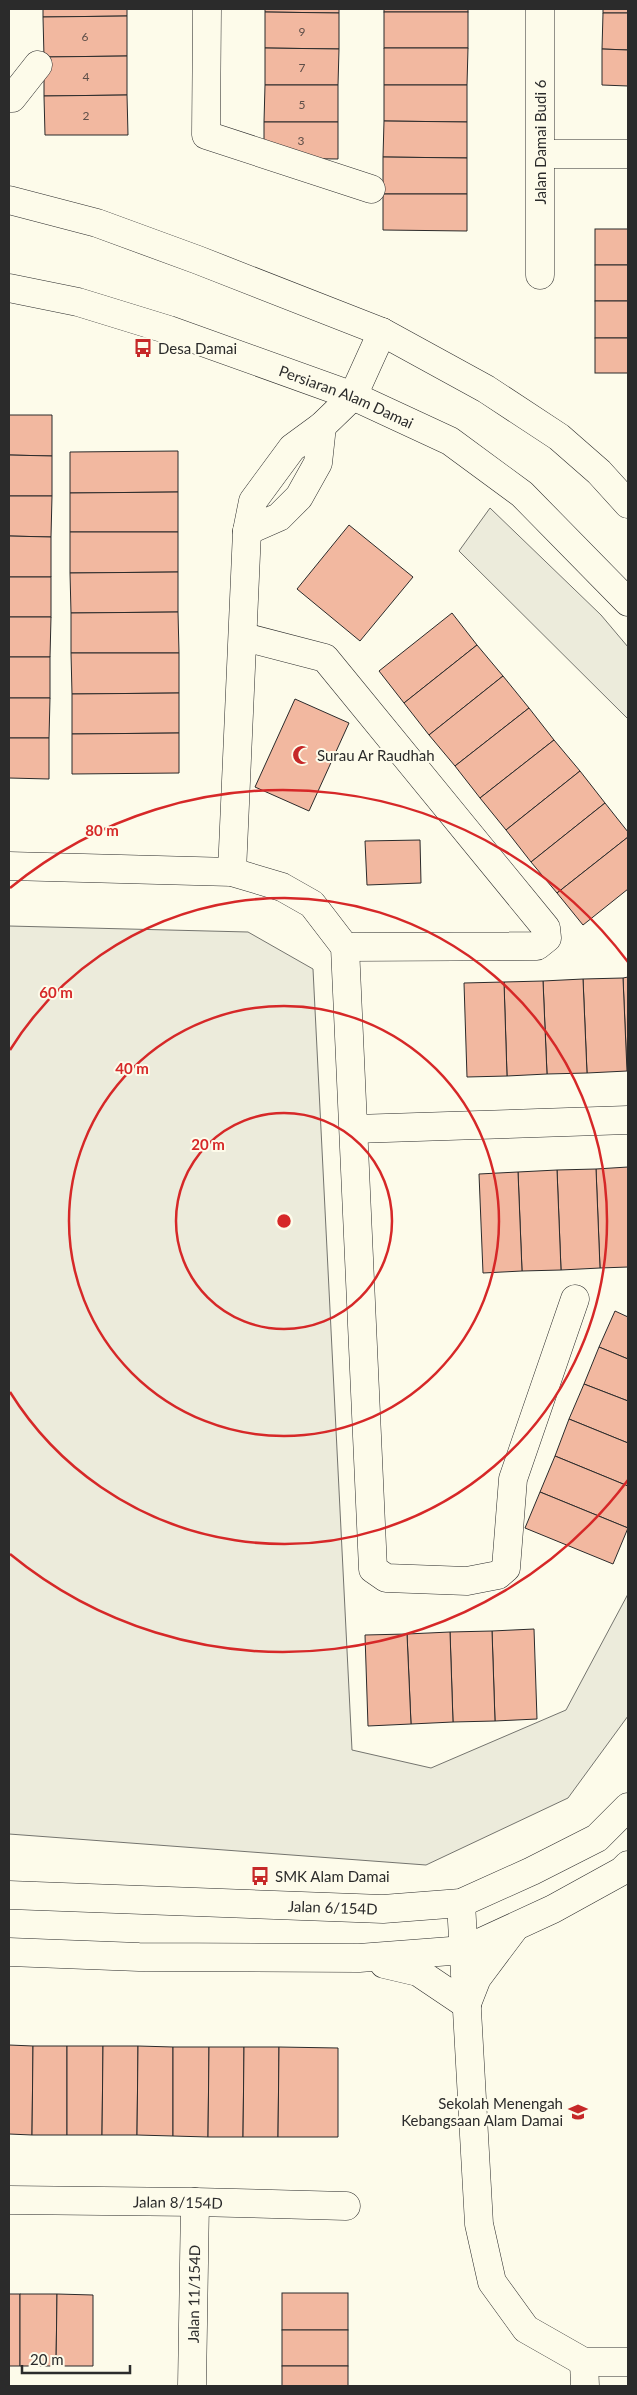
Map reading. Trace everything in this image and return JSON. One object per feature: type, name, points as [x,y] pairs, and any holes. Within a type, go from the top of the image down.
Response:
[{"type":"street","points":[[207,9],[206,135],[371,189]]},
{"type":"street","name":"Jalan Damai Budi 6","points":[[540,9],[540,275]]},
{"type":"street","points":[[9,98],[12,98],[38,64]]},
{"type":"street","points":[[541,154],[628,154]]},
{"type":"street","points":[[9,200],[97,223],[198,260],[382,332],[486,389],[559,437],[599,472],[628,504]]},
{"type":"street","name":"Persiaran Alam Damai","points":[[9,288],[78,302],[169,330],[353,396],[450,441],[522,494],[628,602]]},
{"type":"street","points":[[232,872],[244,637],[247,531],[253,502],[292,448],[322,426],[353,396],[382,332]]},
{"type":"street","points":[[247,531],[279,517],[299,497],[318,463],[322,426]]},
{"type":"street","points":[[244,637],[325,658],[546,928],[547,938],[537,946],[345,947]]},
{"type":"street","points":[[9,866],[232,872],[282,887],[312,904],[345,947],[355,1129],[373,1569],[386,1578],[467,1581],[498,1575],[506,1568],[513,1480],[575,1299]]},
{"type":"street","points":[[355,1129],[628,1120]]},
{"type":"street","name":"Jalan 6/154D","points":[[9,1895],[383,1909],[461,1903],[532,1871],[597,1838],[628,1807]]},
{"type":"street","points":[[9,1952],[139,1957],[360,1958],[464,1950],[613,1876],[628,1865]]},
{"type":"street","points":[[461,1903],[478,2224],[492,2282],[526,2329],[585,2374],[628,2362]]},
{"type":"street","points":[[466,2005],[477,1978],[515,1926]]},
{"type":"street","points":[[360,1958],[418,1972],[466,2005]]},
{"type":"street","name":"Jalan 8/154D","points":[[9,2200],[346,2206]]},
{"type":"street","name":"Jalan 11/154D","points":[[192,2386],[195,2202]]},
{"type":"shaded area","points":[[490,508],[601,615],[628,647],[628,719],[459,551]]},
{"type":"shaded area","points":[[9,926],[248,932],[313,969],[352,1750],[431,1768],[566,1710],[628,1594],[628,1716],[568,1798],[426,1865],[9,1834]]},
{"type":"building","points":[[43,9],[127,9],[127,16],[43,17]]},
{"type":"building","points":[[265,9],[339,9],[339,13],[265,12]]},
{"type":"building","points":[[384,9],[468,9],[468,12],[384,12]]},
{"type":"building","points":[[603,9],[628,9],[628,13],[603,13]]},
{"type":"building","points":[[265,12],[339,13],[339,49],[265,48]]},
{"type":"building","points":[[384,12],[468,12],[468,48],[384,48]]},
{"type":"building","points":[[603,13],[628,13],[628,50],[602,49]]},
{"type":"building","points":[[127,16],[127,56],[44,57],[43,17]]},
{"type":"building","points":[[265,48],[339,49],[338,85],[265,85]]},
{"type":"building","points":[[384,48],[468,48],[467,85],[384,85]]},
{"type":"building","points":[[602,49],[628,50],[628,86],[602,85]]},
{"type":"building","points":[[127,56],[127,95],[44,96],[44,57]]},
{"type":"building","points":[[265,85],[338,85],[338,122],[264,122]]},
{"type":"building","points":[[384,85],[467,85],[467,122],[384,121]]},
{"type":"building","points":[[127,95],[128,135],[45,135],[44,96]]},
{"type":"building","points":[[384,121],[467,122],[467,158],[383,157]]},
{"type":"building","points":[[264,122],[338,122],[338,159],[264,158]]},
{"type":"building","points":[[383,157],[467,158],[467,194],[383,194]]},
{"type":"building","points":[[383,194],[467,194],[467,231],[383,230]]},
{"type":"building","points":[[595,229],[628,229],[628,265],[595,265]]},
{"type":"building","points":[[595,265],[628,265],[628,301],[595,301]]},
{"type":"building","points":[[595,301],[628,301],[628,338],[595,338]]},
{"type":"building","points":[[595,338],[628,338],[628,373],[595,373]]},
{"type":"building","points":[[9,415],[52,415],[52,456],[9,455]]},
{"type":"building","points":[[178,451],[178,492],[70,493],[70,452]]},
{"type":"building","points":[[9,455],[52,456],[52,496],[9,496]]},
{"type":"building","points":[[178,492],[178,532],[70,532],[70,493]]},
{"type":"building","points":[[9,496],[52,496],[51,537],[9,536]]},
{"type":"building","points":[[349,525],[413,577],[360,641],[297,589]]},
{"type":"building","points":[[70,532],[178,532],[178,572],[70,573]]},
{"type":"building","points":[[9,536],[51,537],[51,577],[9,577]]},
{"type":"building","points":[[178,572],[178,612],[71,613],[70,573]]},
{"type":"building","points":[[9,577],[51,577],[51,617],[9,617]]},
{"type":"building","points":[[178,612],[179,653],[71,653],[71,613]]},
{"type":"building","points":[[452,613],[477,645],[404,703],[379,671]]},
{"type":"building","points":[[9,617],[51,617],[50,657],[9,657]]},
{"type":"building","points":[[477,645],[503,676],[429,735],[404,703]]},
{"type":"building","points":[[71,653],[179,653],[179,693],[72,694]]},
{"type":"building","points":[[9,657],[50,657],[50,698],[9,698]]},
{"type":"building","points":[[503,676],[529,708],[455,766],[429,735]]},
{"type":"building","points":[[179,693],[179,733],[72,734],[72,694]]},
{"type":"building","points":[[9,698],[50,698],[49,738],[9,738]]},
{"type":"building","name":"Surau Ar Raudhah","points":[[295,699],[349,723],[309,811],[255,787]]},
{"type":"building","points":[[529,708],[554,740],[480,798],[455,766]]},
{"type":"building","points":[[179,733],[179,773],[72,774],[72,734]]},
{"type":"building","points":[[9,738],[49,738],[49,779],[9,778]]},
{"type":"building","points":[[554,740],[580,771],[506,830],[480,798]]},
{"type":"building","points":[[580,771],[605,803],[531,862],[506,830]]},
{"type":"building","points":[[605,803],[628,832],[628,837],[557,893],[531,862]]},
{"type":"building","points":[[628,837],[628,889],[583,925],[557,893]]},
{"type":"building","points":[[420,840],[421,883],[367,885],[365,841]]},
{"type":"building","points":[[628,977],[628,1071],[627,1071],[623,978]]},
{"type":"building","points":[[623,978],[627,1071],[587,1073],[583,979]]},
{"type":"building","points":[[583,979],[587,1073],[547,1074],[543,981]]},
{"type":"building","points":[[543,981],[547,1074],[507,1076],[504,982]]},
{"type":"building","points":[[504,982],[507,1076],[467,1077],[464,983]]},
{"type":"building","points":[[628,1167],[628,1267],[600,1268],[596,1169]]},
{"type":"building","points":[[596,1169],[600,1268],[561,1270],[557,1170]]},
{"type":"building","points":[[557,1170],[561,1270],[522,1271],[518,1172]]},
{"type":"building","points":[[518,1172],[522,1271],[483,1273],[479,1174]]},
{"type":"building","points":[[615,1311],[628,1317],[628,1359],[599,1347]]},
{"type":"building","points":[[599,1347],[628,1359],[628,1401],[584,1384]]},
{"type":"building","points":[[584,1384],[628,1401],[628,1443],[569,1419]]},
{"type":"building","points":[[569,1419],[628,1443],[628,1486],[555,1456]]},
{"type":"building","points":[[555,1456],[628,1486],[628,1528],[540,1492]]},
{"type":"building","points":[[540,1492],[628,1528],[613,1564],[525,1528]]},
{"type":"building","points":[[534,1629],[537,1719],[495,1721],[492,1631]]},
{"type":"building","points":[[492,1631],[495,1721],[453,1722],[450,1632]]},
{"type":"building","points":[[450,1632],[453,1722],[411,1724],[407,1634]]},
{"type":"building","points":[[407,1634],[411,1724],[368,1726],[365,1635]]},
{"type":"building","points":[[9,2045],[33,2046],[32,2135],[9,2134]]},
{"type":"building","points":[[33,2046],[67,2046],[67,2135],[32,2135]]},
{"type":"building","points":[[67,2046],[103,2046],[102,2135],[67,2135]]},
{"type":"building","points":[[103,2046],[138,2046],[137,2135],[102,2135]]},
{"type":"building","points":[[138,2046],[173,2047],[173,2136],[137,2135]]},
{"type":"building","points":[[173,2047],[209,2047],[208,2137],[173,2136]]},
{"type":"building","points":[[209,2047],[244,2047],[243,2137],[208,2137]]},
{"type":"building","points":[[244,2047],[279,2047],[278,2137],[243,2137]]},
{"type":"building","points":[[279,2047],[338,2048],[338,2137],[278,2137]]},
{"type":"building","points":[[282,2293],[348,2293],[348,2330],[282,2330]]},
{"type":"building","points":[[9,2294],[20,2294],[20,2366],[9,2366]]},
{"type":"building","points":[[20,2294],[57,2294],[56,2366],[20,2366]]},
{"type":"building","points":[[57,2294],[93,2295],[93,2366],[56,2366]]},
{"type":"building","points":[[282,2330],[348,2330],[348,2366],[282,2366]]},
{"type":"building","points":[[282,2366],[348,2366],[348,2386],[282,2386]]},
{"type":"place","name":"Desa Damai","points":[[143,348]]},
{"type":"place","name":"Surau Ar Raudhah","points":[[302,755]]},
{"type":"place","name":"SMK Alam Damai","points":[[260,1876]]},
{"type":"place","name":"Sekolah Menengah Kebangsaan Alam Damai","points":[[578,2112]]}]
